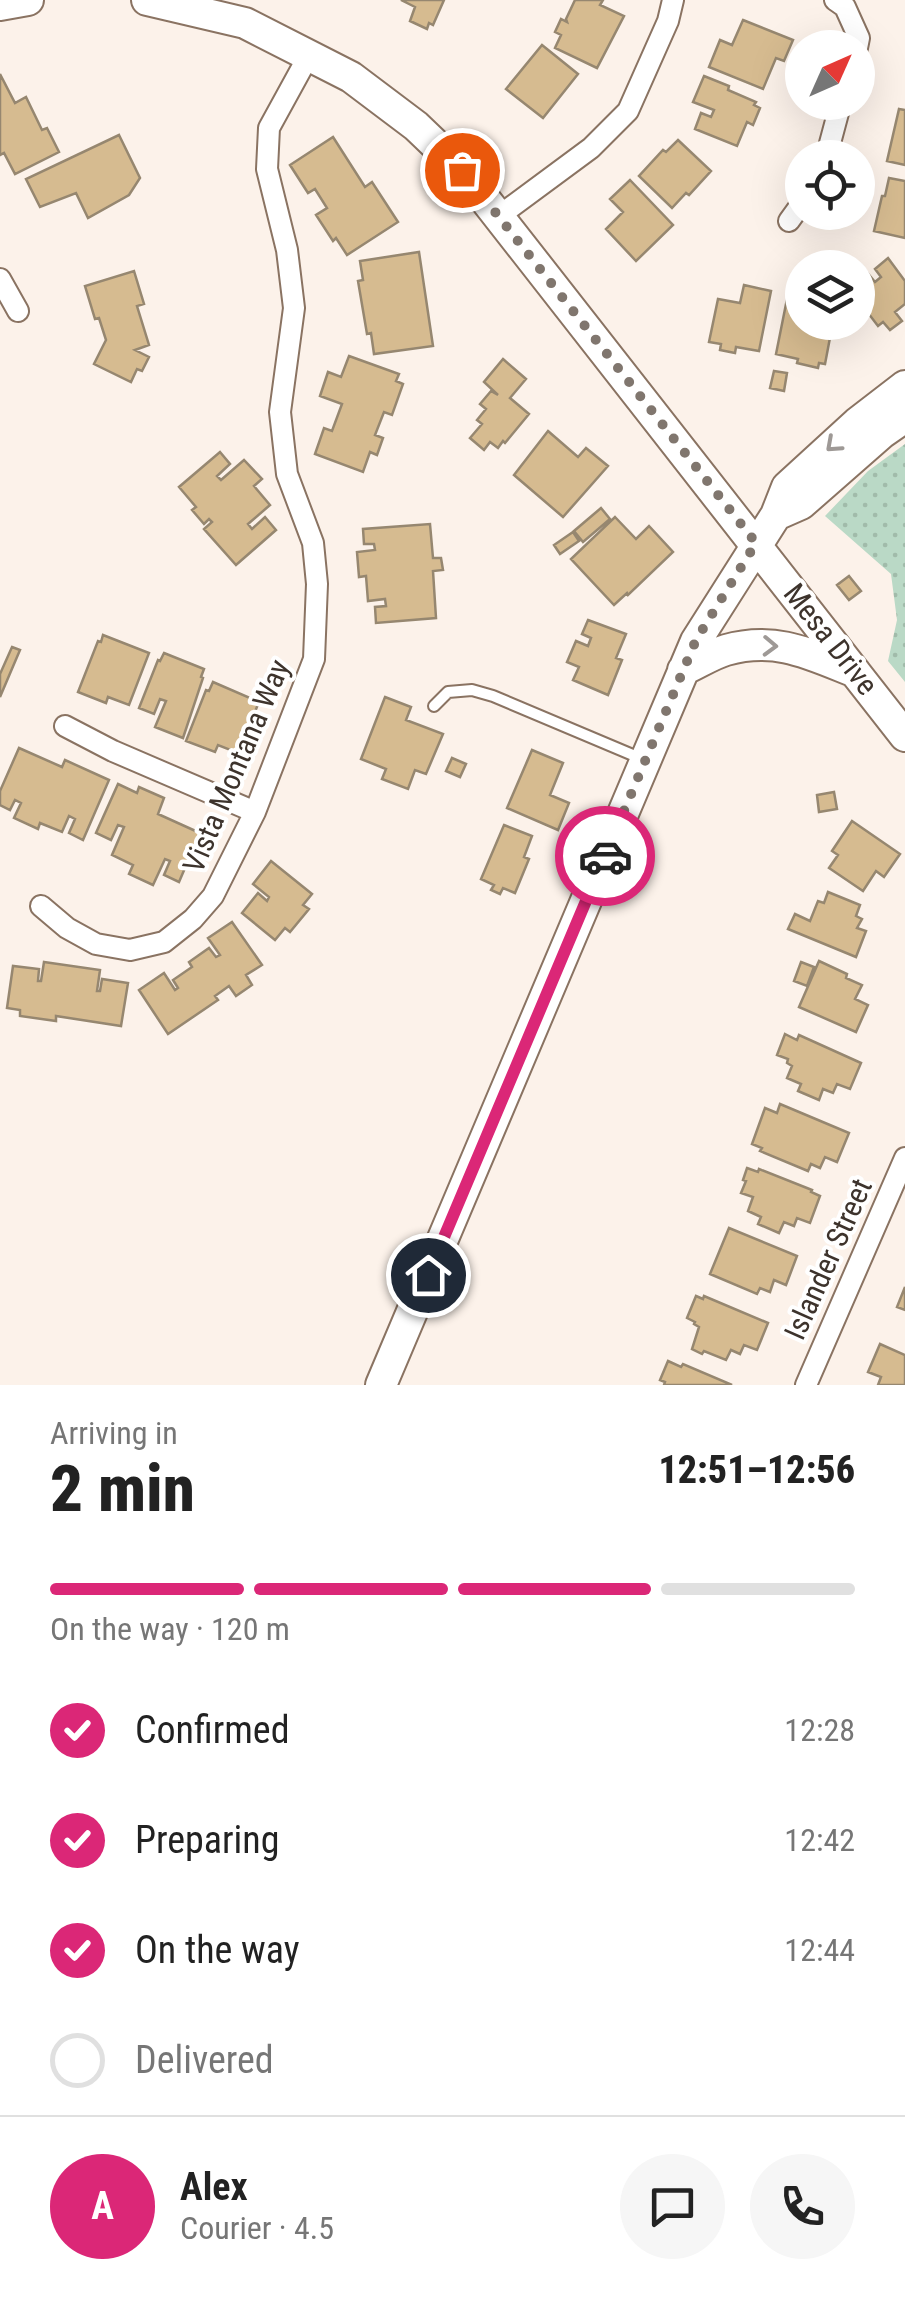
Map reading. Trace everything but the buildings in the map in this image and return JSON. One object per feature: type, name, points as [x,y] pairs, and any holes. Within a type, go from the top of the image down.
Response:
[{"type":"main road","points":[[0,6],[28,0]]},
{"type":"main road","name":"Mesa Drive","points":[[147,0],[246,12],[309,55],[351,77],[416,126],[462,170],[905,736]]},
{"type":"main road","points":[[382,1385],[696,640],[776,515],[787,487],[857,423],[905,386]]},
{"type":"main road","points":[[776,515],[801,504],[905,417]]},
{"type":"main road","points":[[683,670],[724,650],[768,643],[797,649],[856,673]]},
{"type":"street","points":[[499,216],[590,148],[628,110],[668,21],[673,0]]},
{"type":"street","points":[[835,0],[844,7],[855,30]]},
{"type":"street","name":"Vista Montana Way","points":[[41,906],[66,928],[96,944],[130,950],[164,942],[193,919],[213,896],[255,812],[314,658],[317,584],[312,543],[286,474],[280,412],[294,308],[288,250],[267,169],[269,128],[309,55]]},
{"type":"street","points":[[0,279],[18,312]]},
{"type":"street","points":[[65,726],[255,812]]},
{"type":"street","name":"Islander Street","points":[[806,1385],[905,1158]]},
{"type":"lane","points":[[434,706],[448,692],[472,690],[646,760]]},
{"type":"green space","points":[[905,444],[905,682],[888,661],[897,620],[891,574],[825,516],[868,471]]},
{"type":"way so far","points":[[462,170],[756,543],[696,640],[605,856]]},
{"type":"route","points":[[428,1275],[605,856]]}]
